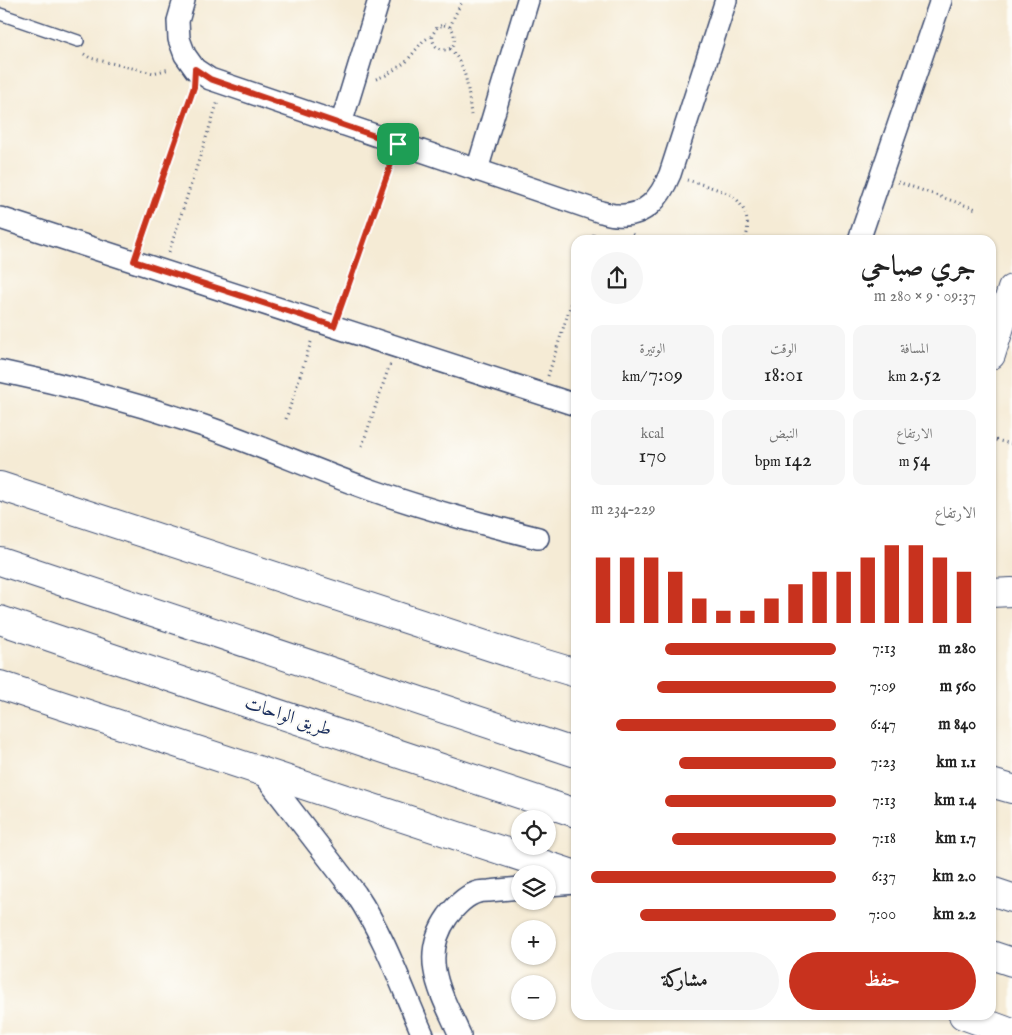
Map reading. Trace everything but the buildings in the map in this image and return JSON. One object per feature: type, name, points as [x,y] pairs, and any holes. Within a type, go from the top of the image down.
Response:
[{"type":"main road","points":[[996,339],[1012,288]]},
{"type":"main road","points":[[0,486],[571,672]]},
{"type":"main road","points":[[0,561],[571,751]]},
{"type":"main road","points":[[996,593],[1012,592]]},
{"type":"main road","name":"طريق الواحات","points":[[0,620],[571,811]]},
{"type":"main road","points":[[0,685],[571,873]]},
{"type":"main road","points":[[996,784],[1012,789]]},
{"type":"main road","points":[[996,893],[1012,898]]},
{"type":"main road","points":[[996,957],[1012,962]]},
{"type":"main road","points":[[977,1020],[1012,1033]]},
{"type":"street","points":[[184,0],[178,21],[179,39],[190,62],[210,79],[600,212],[617,215],[632,214],[647,207],[659,196],[670,174],[721,1]]},
{"type":"street","points":[[341,124],[379,0]]},
{"type":"street","points":[[477,170],[528,0]]},
{"type":"street","points":[[861,235],[941,0]]},
{"type":"street","points":[[0,218],[571,403]]},
{"type":"street","points":[[0,371],[91,392],[146,408],[243,440],[329,475],[428,509],[538,538]]},
{"type":"street","points":[[262,772],[367,910],[423,1035]]},
{"type":"street","points":[[556,885],[571,884]]},
{"type":"street","points":[[460,1035],[441,993],[434,972],[434,951],[440,930],[451,912],[468,897],[477,892],[511,889]]},
{"type":"lane","points":[[0,14],[78,41]]},
{"type":"path","points":[[450,27],[454,14],[464,0]]},
{"type":"path","points":[[354,83],[375,80],[386,76],[406,62],[424,41],[433,34],[437,27],[444,25],[450,27],[454,31],[454,44],[445,51],[437,48],[434,43],[433,34]]},
{"type":"path","points":[[78,41],[80,51],[90,58],[153,73],[190,62],[194,87],[134,261]]},
{"type":"path","points":[[450,49],[457,56],[463,67],[476,134],[484,148]]},
{"type":"path","points":[[163,271],[223,84]]},
{"type":"path","points":[[286,419],[398,144]]},
{"type":"path","points":[[670,174],[732,195],[742,206],[747,220],[747,235]]},
{"type":"path","points":[[881,176],[976,209]]},
{"type":"path","points":[[543,394],[571,304]]},
{"type":"path","points":[[362,446],[396,346]]},
{"type":"path","points":[[996,440],[1012,444]]},
{"type":"route","points":[[195,69],[210,79],[398,144],[334,326],[134,261],[194,87],[195,69]]}]
